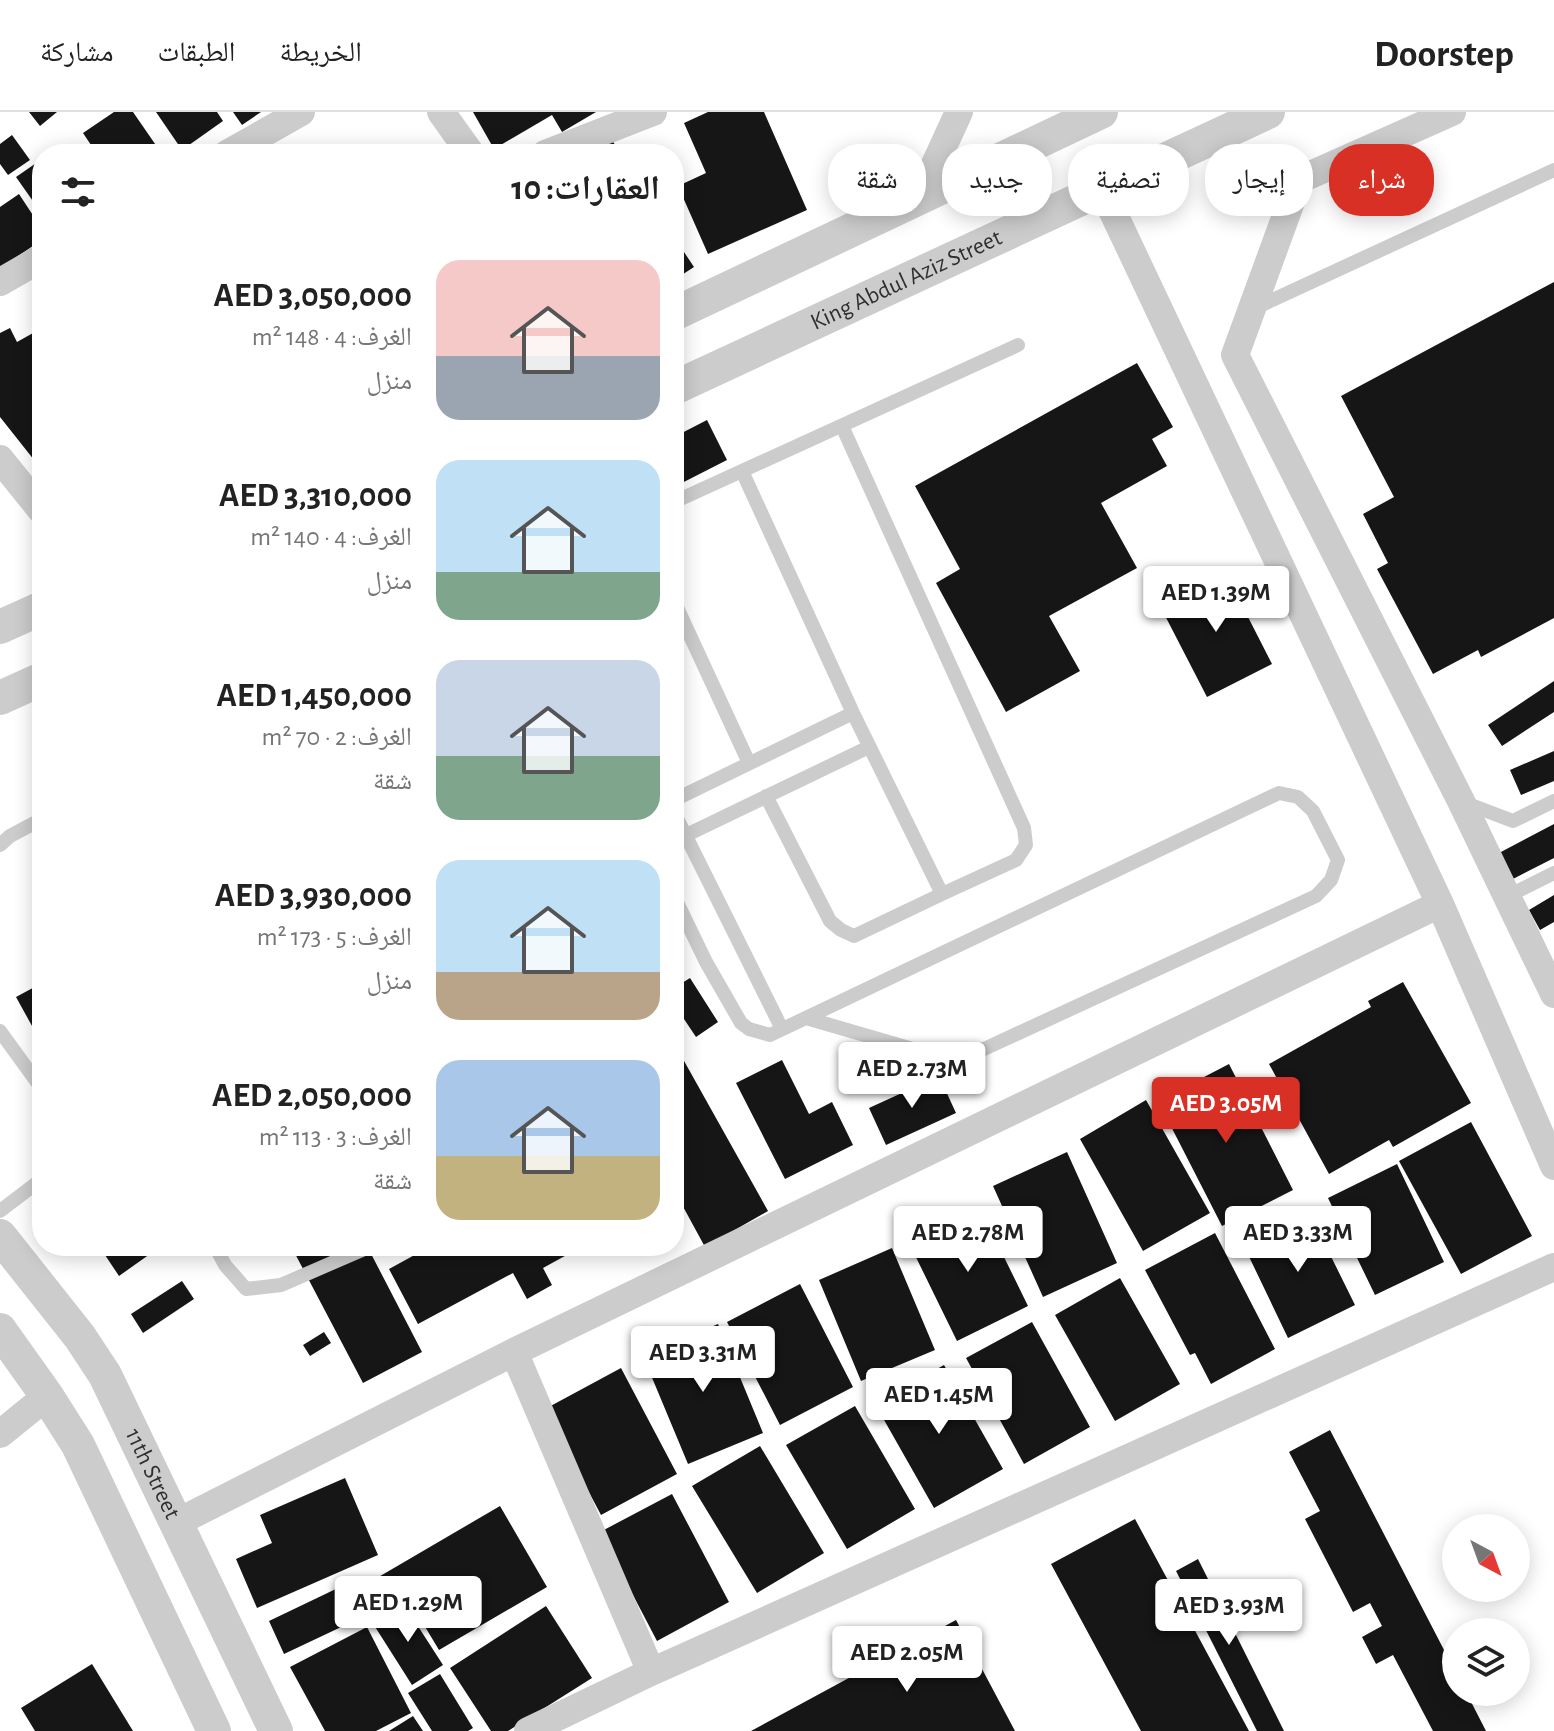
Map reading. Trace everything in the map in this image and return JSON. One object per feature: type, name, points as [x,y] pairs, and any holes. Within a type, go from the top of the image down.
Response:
[{"type":"street","points":[[266,144],[301,112]]},
{"type":"street","points":[[441,112],[464,144]]},
{"type":"street","points":[[571,144],[653,112]]},
{"type":"street","points":[[926,184],[959,112]]},
{"type":"street","points":[[926,196],[1101,112]]},
{"type":"street","name":"King Abdul Aziz Street","points":[[1189,150],[1268,112]]},
{"type":"street","points":[[1452,112],[1299,180],[1235,355],[1461,801],[1554,994]]},
{"type":"street","name":"King Abdul Aziz Street","points":[[684,383],[1068,207]]},
{"type":"street","points":[[684,309],[883,216]]},
{"type":"street","points":[[1115,216],[1440,904],[1554,1166]]},
{"type":"street","points":[[0,282],[32,264]]},
{"type":"street","points":[[0,459],[32,499]]},
{"type":"street","points":[[0,627],[32,613]]},
{"type":"street","points":[[0,698],[32,684]]},
{"type":"street","points":[[176,1523],[514,1352],[1440,904]]},
{"type":"street","name":"11th Street","points":[[0,1236],[80,1337],[105,1375],[276,1731]]},
{"type":"street","points":[[528,1731],[651,1672],[1554,1267]]},
{"type":"street","points":[[0,1330],[78,1445],[214,1731]]},
{"type":"street","points":[[514,1352],[651,1672]]},
{"type":"street","points":[[0,1434],[47,1396]]},
{"type":"lane","points":[[1253,309],[1554,170]]},
{"type":"lane","points":[[684,497],[1018,345]]},
{"type":"lane","points":[[766,796],[830,921],[854,936],[1016,860],[1026,845],[1024,828],[842,426]]},
{"type":"lane","points":[[742,471],[869,747],[942,894]]},
{"type":"lane","points":[[684,623],[749,763]]},
{"type":"lane","points":[[684,795],[853,713]]},
{"type":"lane","points":[[684,836],[869,747]]},
{"type":"lane","points":[[684,917],[741,1023],[749,1029],[770,1035],[1279,793],[1298,797],[1313,811],[1338,860],[1331,880],[1316,896],[984,1049],[940,1057],[806,1018]]},
{"type":"lane","points":[[1461,801],[1513,821],[1554,801]]},
{"type":"lane","points":[[0,845],[32,824]]},
{"type":"lane","points":[[684,845],[782,1029]]},
{"type":"lane","points":[[1508,896],[1554,873]]},
{"type":"lane","points":[[0,1031],[32,1075]]},
{"type":"lane","points":[[0,1211],[32,1187]]},
{"type":"lane","points":[[220,1256],[246,1289],[281,1285],[348,1256]]},
{"type":"building","points":[[29,112],[57,112],[40,126]]},
{"type":"building","points":[[114,112],[133,112],[155,144],[90,144],[83,133]]},
{"type":"building","points":[[156,112],[217,112],[223,121],[190,144],[178,144]]},
{"type":"building","points":[[233,112],[261,112],[242,125]]},
{"type":"building","points":[[473,112],[596,112],[562,132],[552,115],[503,144],[491,144]]},
{"type":"building","points":[[708,112],[764,112],[807,210],[708,254],[684,200],[684,183],[706,173],[684,123]]},
{"type":"building","points":[[12,135],[30,160],[8,175],[0,164],[0,144]]},
{"type":"building","points":[[610,137],[615,144],[599,144]]},
{"type":"building","points":[[32,166],[32,200],[16,177]]},
{"type":"building","points":[[19,194],[32,214],[32,247],[0,268],[0,207]]},
{"type":"building","points":[[684,252],[694,267],[684,274]]},
{"type":"building","points":[[1554,282],[1554,618],[1481,657],[1478,650],[1433,674],[1377,569],[1388,563],[1363,514],[1394,497],[1341,396]]},
{"type":"building","points":[[10,328],[17,342],[32,334],[32,457],[0,417],[0,333]]},
{"type":"building","points":[[1137,363],[1173,427],[1152,439],[1167,466],[1101,503],[1137,568],[1049,616],[1080,671],[1006,712],[936,583],[960,569],[915,486]]},
{"type":"building","points":[[707,420],[727,460],[684,482],[684,432]]},
{"type":"building","points":[[1224,570],[1272,664],[1207,697],[1159,604]]},
{"type":"building","points":[[1554,681],[1554,712],[1502,746],[1488,725]]},
{"type":"building","points":[[1554,751],[1554,781],[1521,795],[1510,770]]},
{"type":"building","points":[[1554,824],[1554,858],[1513,879],[1499,853]]},
{"type":"building","points":[[1554,895],[1554,922],[1540,930],[1529,910]]},
{"type":"building","points":[[690,978],[718,1022],[696,1037],[684,1019],[684,982]]},
{"type":"building","points":[[1403,982],[1471,1103],[1393,1147],[1389,1140],[1329,1174],[1269,1064],[1371,1007],[1368,1001]]},
{"type":"building","points":[[32,988],[32,1026],[16,997]]},
{"type":"building","points":[[782,1060],[809,1114],[832,1102],[853,1145],[785,1179],[736,1083]]},
{"type":"building","points":[[684,1061],[768,1211],[705,1247],[684,1208]]},
{"type":"building","points":[[1229,1064],[1293,1190],[1222,1226],[1158,1101]]},
{"type":"building","points":[[939,1076],[956,1113],[886,1145],[869,1108]]},
{"type":"building","points":[[1146,1100],[1210,1213],[1143,1251],[1080,1139]]},
{"type":"building","points":[[1471,1122],[1532,1236],[1461,1274],[1399,1161]]},
{"type":"building","points":[[1067,1152],[1117,1263],[1043,1297],[993,1186]]},
{"type":"building","points":[[1397,1164],[1444,1262],[1375,1295],[1328,1198]]},
{"type":"building","points":[[980,1208],[1028,1306],[957,1341],[909,1243]]},
{"type":"building","points":[[1308,1210],[1355,1305],[1288,1338],[1242,1242]]},
{"type":"building","points":[[1215,1233],[1275,1349],[1211,1384],[1195,1353],[1190,1355],[1145,1270]]},
{"type":"building","points":[[892,1248],[935,1350],[861,1381],[819,1280]]},
{"type":"building","points":[[106,1256],[147,1256],[119,1276]]},
{"type":"building","points":[[296,1256],[372,1256],[422,1352],[363,1383]]},
{"type":"building","points":[[413,1256],[565,1256],[543,1268],[552,1285],[527,1299],[513,1273],[418,1324],[389,1269]]},
{"type":"building","points":[[1120,1278],[1180,1384],[1115,1421],[1055,1315]]},
{"type":"building","points":[[182,1281],[194,1299],[143,1333],[131,1314]]},
{"type":"building","points":[[800,1284],[853,1387],[780,1425],[727,1322]]},
{"type":"building","points":[[1032,1322],[1090,1427],[1024,1464],[966,1358]]},
{"type":"building","points":[[718,1324],[763,1433],[688,1464],[643,1356]]},
{"type":"building","points":[[324,1332],[331,1343],[310,1356],[303,1345]]},
{"type":"building","points":[[944,1365],[1003,1469],[934,1508],[875,1404]]},
{"type":"building","points":[[621,1368],[677,1474],[601,1515],[545,1409]]},
{"type":"building","points":[[855,1406],[915,1509],[847,1549],[786,1445]]},
{"type":"building","points":[[1330,1430],[1442,1646],[1442,1706],[1473,1706],[1486,1731],[1433,1731],[1393,1655],[1376,1664],[1362,1637],[1382,1626],[1370,1603],[1353,1612],[1305,1519],[1320,1511],[1289,1452]]},
{"type":"building","points":[[760,1446],[824,1553],[757,1593],[692,1486]]},
{"type":"building","points":[[345,1478],[378,1555],[257,1608],[236,1559],[272,1543],[260,1515]]},
{"type":"building","points":[[672,1494],[729,1602],[657,1641],[600,1532]]},
{"type":"building","points":[[500,1506],[547,1587],[439,1650],[406,1595],[373,1614],[358,1589]]},
{"type":"building","points":[[1135,1519],[1249,1731],[1141,1731],[1051,1564]]},
{"type":"building","points":[[1198,1559],[1284,1731],[1257,1731],[1176,1571]]},
{"type":"building","points":[[340,1587],[356,1620],[284,1654],[269,1621]]},
{"type":"building","points":[[403,1603],[443,1665],[412,1685],[372,1622]]},
{"type":"building","points":[[546,1606],[592,1678],[508,1731],[491,1731],[450,1668]]},
{"type":"building","points":[[956,1620],[1015,1731],[751,1731]]},
{"type":"building","points":[[367,1627],[411,1713],[376,1731],[325,1731],[290,1667]]},
{"type":"building","points":[[92,1664],[133,1731],[35,1731],[21,1708]]},
{"type":"building","points":[[440,1674],[473,1728],[468,1731],[432,1731],[408,1693]]},
{"type":"building","points":[[413,1716],[423,1731],[389,1731]]}]
